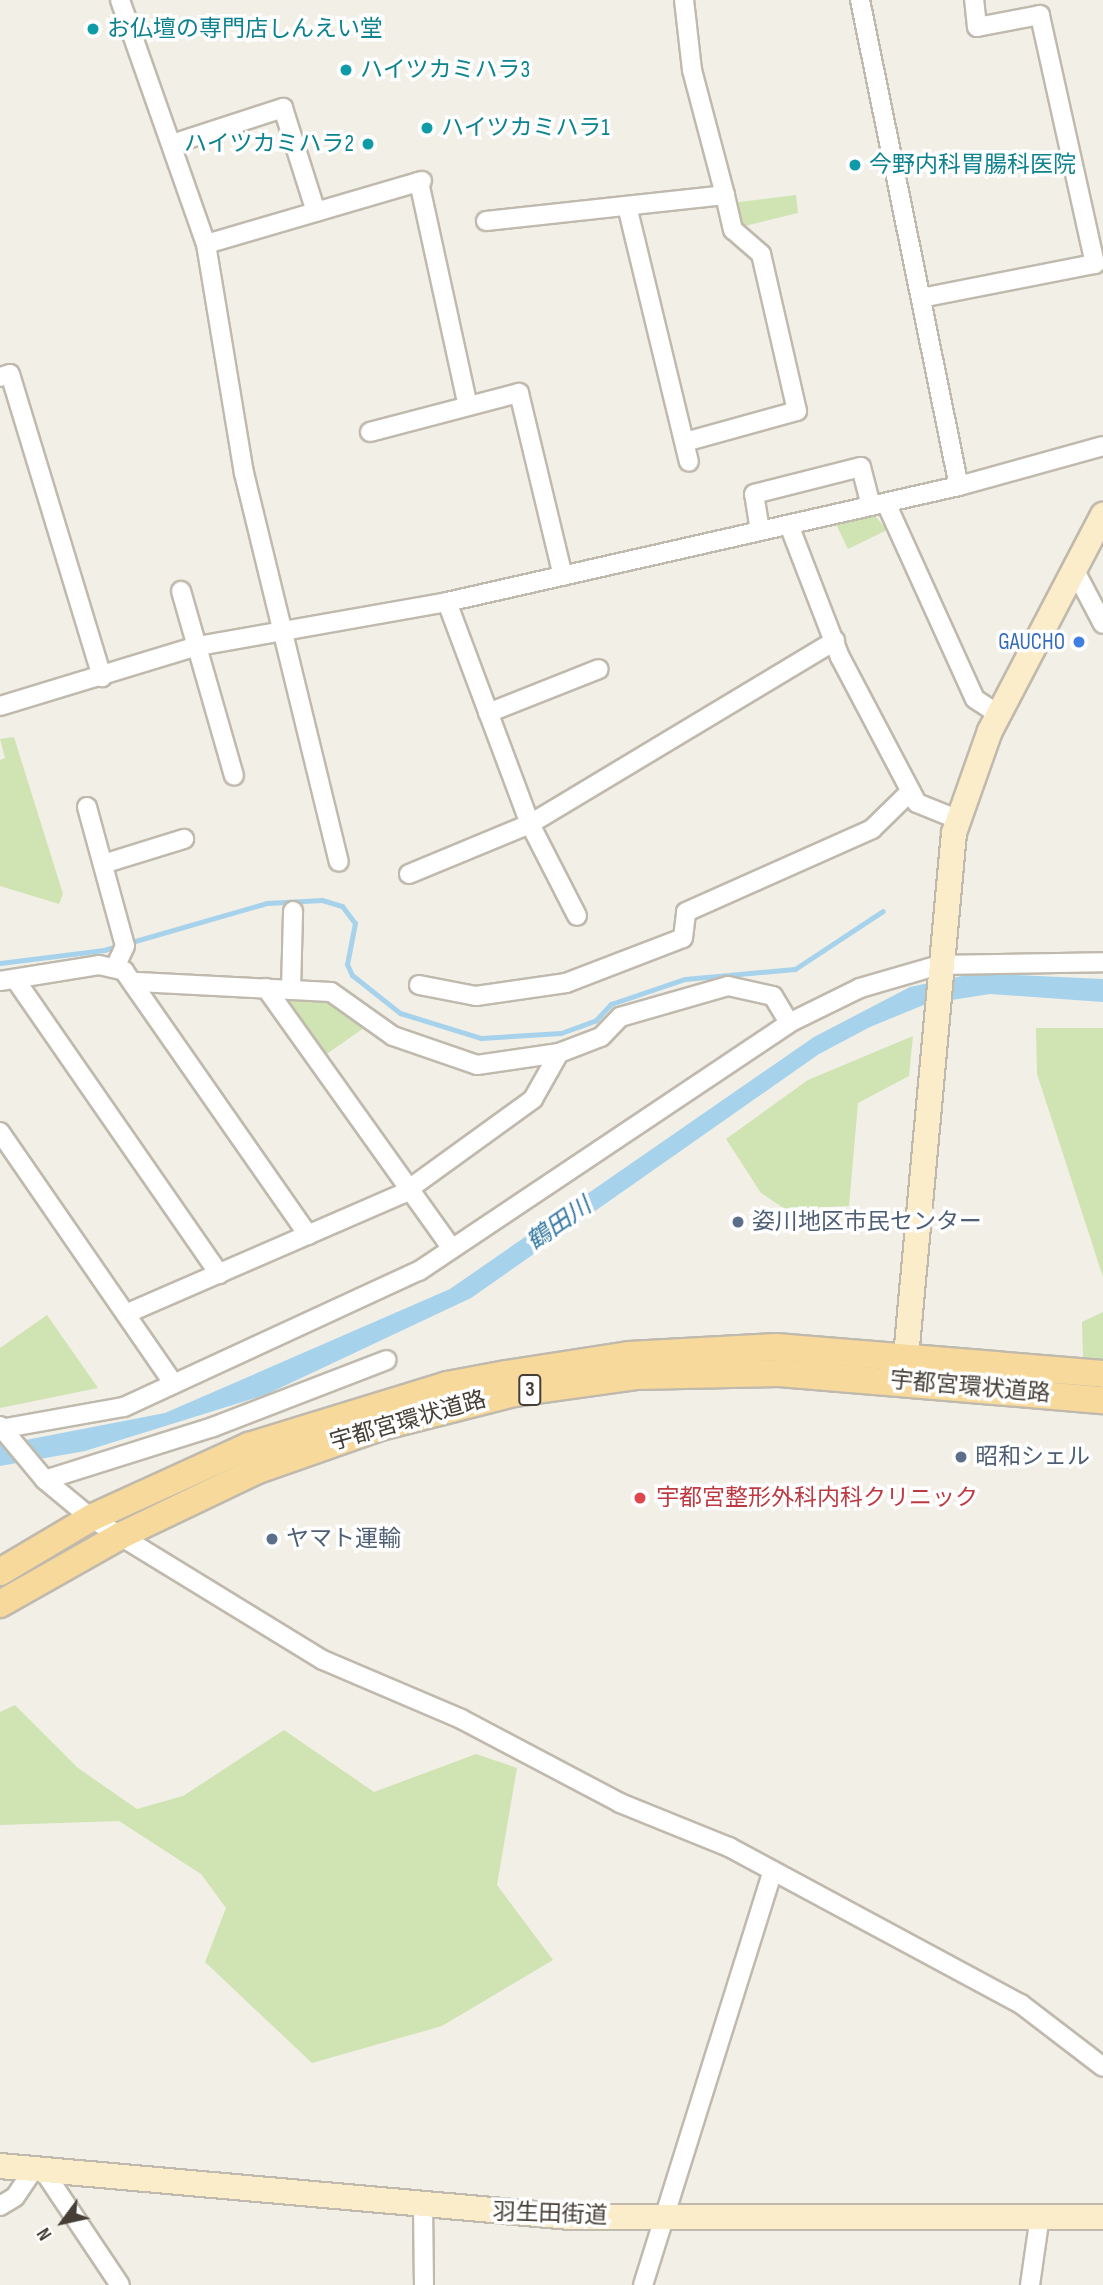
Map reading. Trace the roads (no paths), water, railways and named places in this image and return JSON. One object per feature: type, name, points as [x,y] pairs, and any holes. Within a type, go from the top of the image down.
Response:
[{"type":"main road","points":[[905,1367],[939,965],[959,820],[998,714],[1103,515]]},
{"type":"main road","name":"宇都宮環状道路","points":[[0,1572],[91,1518],[249,1446],[447,1385],[629,1354],[776,1347],[1103,1400]]},
{"type":"main road","name":"宇都宮環状道路","points":[[0,1604],[120,1536],[316,1447],[514,1393],[636,1376],[905,1367],[1103,1374]]},
{"type":"main road","name":"羽生田街道","points":[[0,2166],[422,2206],[663,2217],[1103,2217]]},
{"type":"street","points":[[120,0],[206,244],[244,473],[286,629],[340,862]]},
{"type":"street","points":[[684,0],[692,70],[733,230],[761,254],[797,411],[685,442]]},
{"type":"street","points":[[860,0],[959,486]]},
{"type":"street","points":[[920,298],[1095,264],[1040,15],[977,27],[974,0]]},
{"type":"street","points":[[172,144],[283,108],[316,212]]},
{"type":"street","points":[[206,244],[420,182],[468,406]]},
{"type":"street","points":[[486,221],[725,195]]},
{"type":"street","points":[[627,206],[689,462]]},
{"type":"street","points":[[0,377],[10,374],[102,677]]},
{"type":"street","points":[[370,432],[519,393],[563,576]]},
{"type":"street","points":[[0,706],[198,646],[447,602],[959,486],[1103,446]]},
{"type":"street","points":[[760,531],[754,494],[861,467],[975,699],[998,714]]},
{"type":"street","points":[[789,525],[835,641],[917,803],[959,820]]},
{"type":"street","points":[[1074,569],[1103,624]]},
{"type":"street","points":[[181,591],[234,776]]},
{"type":"street","points":[[447,602],[530,824],[577,915]]},
{"type":"street","points":[[409,874],[530,824],[835,641]]},
{"type":"street","points":[[488,713],[599,669]]},
{"type":"street","points":[[419,985],[476,996],[566,983],[683,938],[686,912],[872,829],[911,791]]},
{"type":"street","points":[[87,807],[125,946],[116,965]]},
{"type":"street","points":[[103,864],[184,839]]},
{"type":"street","points":[[291,989],[293,911]]},
{"type":"street","points":[[1,1428],[124,1407],[419,1271],[789,1023],[860,988],[939,965],[1103,962]]},
{"type":"street","points":[[219,1274],[7,980],[116,965],[138,982],[308,1235]]},
{"type":"street","points":[[138,982],[331,992],[393,1036],[477,1065],[559,1053],[601,1037],[620,1017],[727,986],[773,996],[789,1023]]},
{"type":"street","points":[[266,988],[407,1190],[452,1249]]},
{"type":"street","points":[[128,1313],[407,1190],[533,1099],[559,1053]]},
{"type":"street","points":[[0,1132],[128,1313],[174,1384]]},
{"type":"street","points":[[45,1480],[201,1431],[387,1360]]},
{"type":"street","points":[[1,1428],[45,1480],[91,1518],[323,1660],[461,1719],[620,1803],[773,1871],[1021,2004],[1103,2067]]},
{"type":"street","points":[[643,2285],[773,1871]]},
{"type":"street","points":[[0,2206],[15,2197],[38,2169],[120,2285]]},
{"type":"street","points":[[422,2206],[424,2285]]},
{"type":"street","points":[[1030,2285],[1040,2216]]},
{"type":"water","name":"鶴田川","points":[[976,973],[1103,979],[1103,1002],[990,994],[926,1004],[870,1027],[819,1054],[471,1298],[265,1395],[85,1451],[0,1466],[0,1445],[165,1413],[450,1289],[814,1037],[910,987]]},
{"type":"waterway","points":[[0,963],[104,950],[267,903],[322,900],[342,906],[355,923],[347,964],[352,975],[400,1013],[481,1038],[561,1033],[596,1020],[611,1004],[685,979],[795,969],[883,911]]},
{"type":"place","name":"お仏壇の専門店しんえい堂","points":[[93,29]]},
{"type":"place","name":"ハイツカミハラ3","points":[[346,70]]},
{"type":"place","name":"ハイツカミハラ1","points":[[427,128]]},
{"type":"place","name":"ハイツカミハラ2","points":[[368,144]]},
{"type":"place","name":"今野内科胃腸科医院","points":[[855,165]]},
{"type":"place","name":"GAUCHO","points":[[1079,642]]},
{"type":"place","name":"姿川地区市民センター","points":[[738,1222]]},
{"type":"place","name":"昭和シェル","points":[[961,1457]]},
{"type":"place","name":"宇都宮整形外科内科クリニック","points":[[640,1498]]},
{"type":"place","name":"ヤマト運輸","points":[[272,1539]]}]
